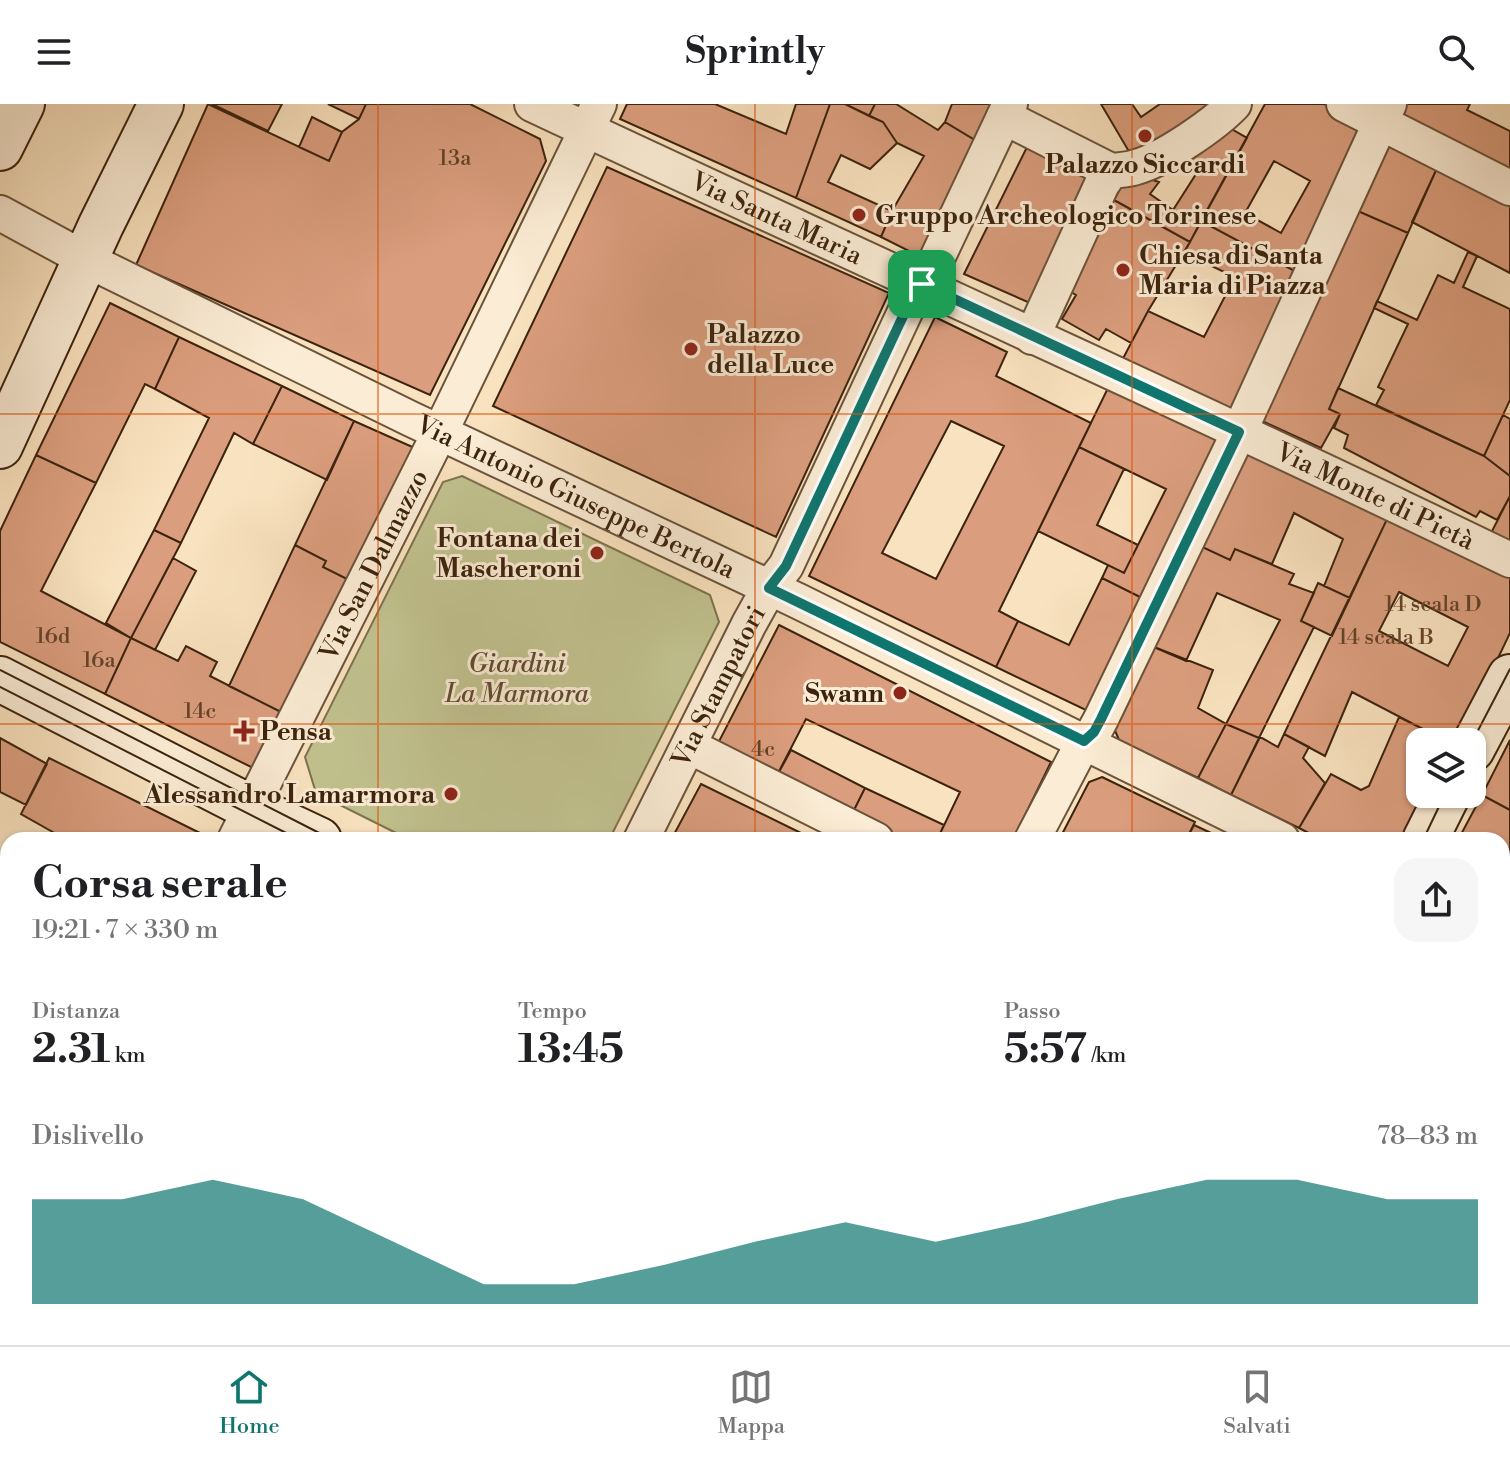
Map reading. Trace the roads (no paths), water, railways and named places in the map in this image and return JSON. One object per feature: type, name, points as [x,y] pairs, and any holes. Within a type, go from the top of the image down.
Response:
[{"type":"street","points":[[0,148],[22,104]]},
{"type":"street","points":[[0,446],[85,259],[161,104]]},
{"type":"street","name":"Via Santa Maria","points":[[532,104],[593,117],[922,284],[1239,432]]},
{"type":"street","points":[[1344,104],[1385,113],[1510,188]]},
{"type":"street","points":[[1007,110],[1111,171],[1138,167],[1227,111]]},
{"type":"street","name":"Via Stampatori","points":[[645,832],[769,588],[786,566],[912,297],[922,284],[1007,110]]},
{"type":"street","points":[[1036,832],[1084,741],[1094,732],[1101,719],[1239,432],[1385,113]]},
{"type":"street","name":"Via San Dalmazzo","points":[[243,824],[593,117]]},
{"type":"street","points":[[1032,337],[1102,184],[1111,171]]},
{"type":"street","name":"Via Antonio Giuseppe Bertola","points":[[0,213],[85,259],[439,432],[769,588],[1266,832]]},
{"type":"street","name":"Via Monte di Pietà","points":[[1239,432],[1510,560]]},
{"type":"street","points":[[0,648],[126,713],[187,775],[243,824],[281,832]]},
{"type":"street","points":[[1483,728],[1510,677]]},
{"type":"street","points":[[0,679],[187,775]]},
{"type":"street","points":[[689,746],[860,832]]},
{"type":"street","points":[[1429,832],[1441,808]]},
{"type":"tram line","points":[[1479,728],[1510,669]]},
{"type":"tram line","points":[[0,670],[317,832]]},
{"type":"tram line","points":[[0,687],[284,832]]},
{"type":"tram line","points":[[1427,832],[1438,808]]},
{"type":"place","name":"Palazzo Siccardi","points":[[1145,136]]},
{"type":"place","name":"Gruppo Archeologico Torinese","points":[[859,215]]},
{"type":"place","name":"Chiesa di Santa Maria di Piazza","points":[[1123,270]]},
{"type":"place","name":"Palazzo della Luce","points":[[691,349]]},
{"type":"place","name":"Fontana dei Mascheroni","points":[[597,553]]},
{"type":"place","name":"Swann","points":[[900,693]]},
{"type":"place","name":"Pensa","points":[[244,731]]},
{"type":"place","name":"Alessandro Lamarmora","points":[[451,794]]},
{"type":"park label","name":"Giardini La Marmora","points":[[517,678]]}]
